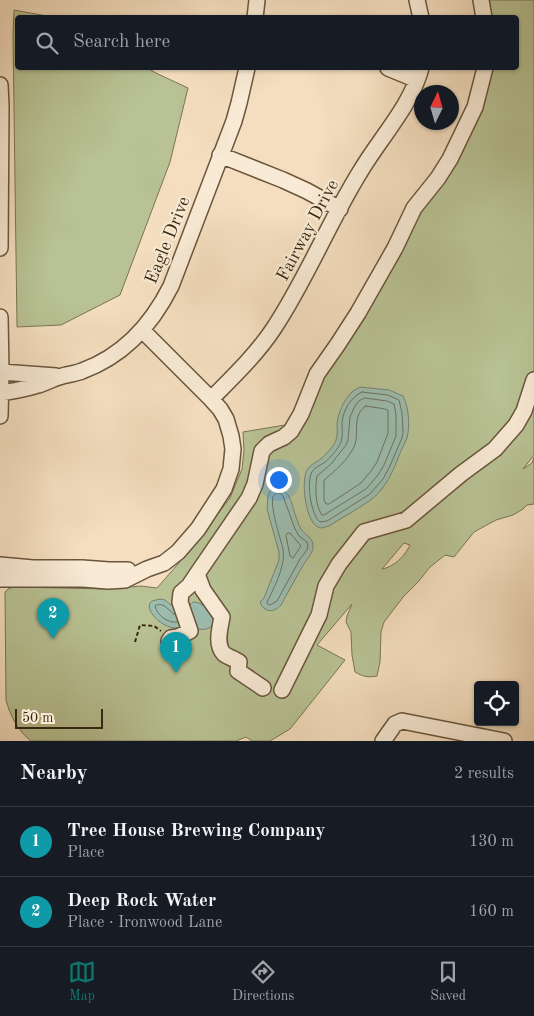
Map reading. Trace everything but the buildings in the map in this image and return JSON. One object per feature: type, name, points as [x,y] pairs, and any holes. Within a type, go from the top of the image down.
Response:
[{"type":"street","points":[[256,15],[258,0]]},
{"type":"street","points":[[417,0],[420,15]]},
{"type":"street","points":[[481,0],[484,15]]},
{"type":"street","name":"Eagle Drive","points":[[1,394],[38,385],[60,376],[81,371],[104,361],[125,346],[142,330],[171,286],[239,103],[247,70]]},
{"type":"street","points":[[398,70],[419,74]]},
{"type":"street","points":[[170,639],[190,631],[179,598],[181,593],[198,574],[250,498],[262,451],[269,444],[284,437],[291,431],[301,414],[317,374],[358,313],[395,248],[414,208],[438,178],[450,159],[475,107],[484,70]]},
{"type":"street","name":"Fairway Drive","points":[[211,399],[275,327],[363,166],[404,106],[419,74]]},
{"type":"street","points":[[0,85],[0,248]]},
{"type":"street","points":[[220,156],[284,180],[340,209]]},
{"type":"street","points":[[0,317],[0,416]]},
{"type":"street","points":[[0,579],[125,580],[164,563],[178,552],[198,529],[224,489],[231,468],[233,449],[226,419],[211,399],[142,330]]},
{"type":"street","name":"Eagle Drive","points":[[1,372],[60,376]]},
{"type":"street","points":[[282,690],[320,615],[326,586],[339,564],[364,532],[406,520],[461,474],[495,449],[516,425],[524,411],[534,380]]},
{"type":"street","points":[[0,565],[109,570],[147,569]]},
{"type":"street","points":[[198,574],[203,590],[222,617],[219,634],[223,653],[239,662],[238,671],[263,688]]},
{"type":"street","points":[[383,741],[395,724],[402,721],[504,741]]},
{"type":"path","points":[[135,642],[140,625],[154,626],[170,639]]},
{"type":"green space","points":[[477,0],[534,0],[534,455],[523,469],[532,463],[534,457],[534,504],[527,505],[513,515],[496,520],[474,532],[454,557],[445,555],[429,568],[384,622],[381,632],[380,662],[377,676],[365,676],[355,672],[351,632],[346,622],[352,604],[317,645],[345,660],[290,729],[270,741],[252,741],[246,737],[236,741],[31,741],[15,722],[6,700],[5,592],[13,587],[106,589],[141,586],[157,588],[191,549],[230,498],[242,469],[243,432],[291,424],[444,161],[472,105],[480,70],[519,70],[519,15],[481,15]],"holes":[[[404,543],[410,545],[405,553],[391,566],[382,569]]]},
{"type":"green space","points":[[14,10],[41,15],[15,15],[15,70],[151,70],[188,88],[170,162],[120,295],[61,325],[17,327]]},
{"type":"water","points":[[360,387],[389,390],[403,396],[407,406],[407,438],[382,489],[367,503],[329,526],[319,528],[310,517],[307,509],[304,491],[305,475],[307,470],[334,445],[337,438],[341,408],[352,392]]},
{"type":"water","points":[[276,488],[288,494],[300,527],[311,539],[313,550],[281,605],[269,611],[260,602],[264,598],[279,560],[279,552],[267,509],[270,491]]},
{"type":"water","points":[[165,600],[177,610],[185,609],[193,602],[202,605],[213,616],[212,625],[203,630],[186,626],[175,628],[164,624],[152,613],[149,606],[152,601]]},
{"type":"place","name":"Deep Rock Water","points":[[53,639]]},
{"type":"place","name":"Tree House Brewing Company","points":[[176,673]]}]
